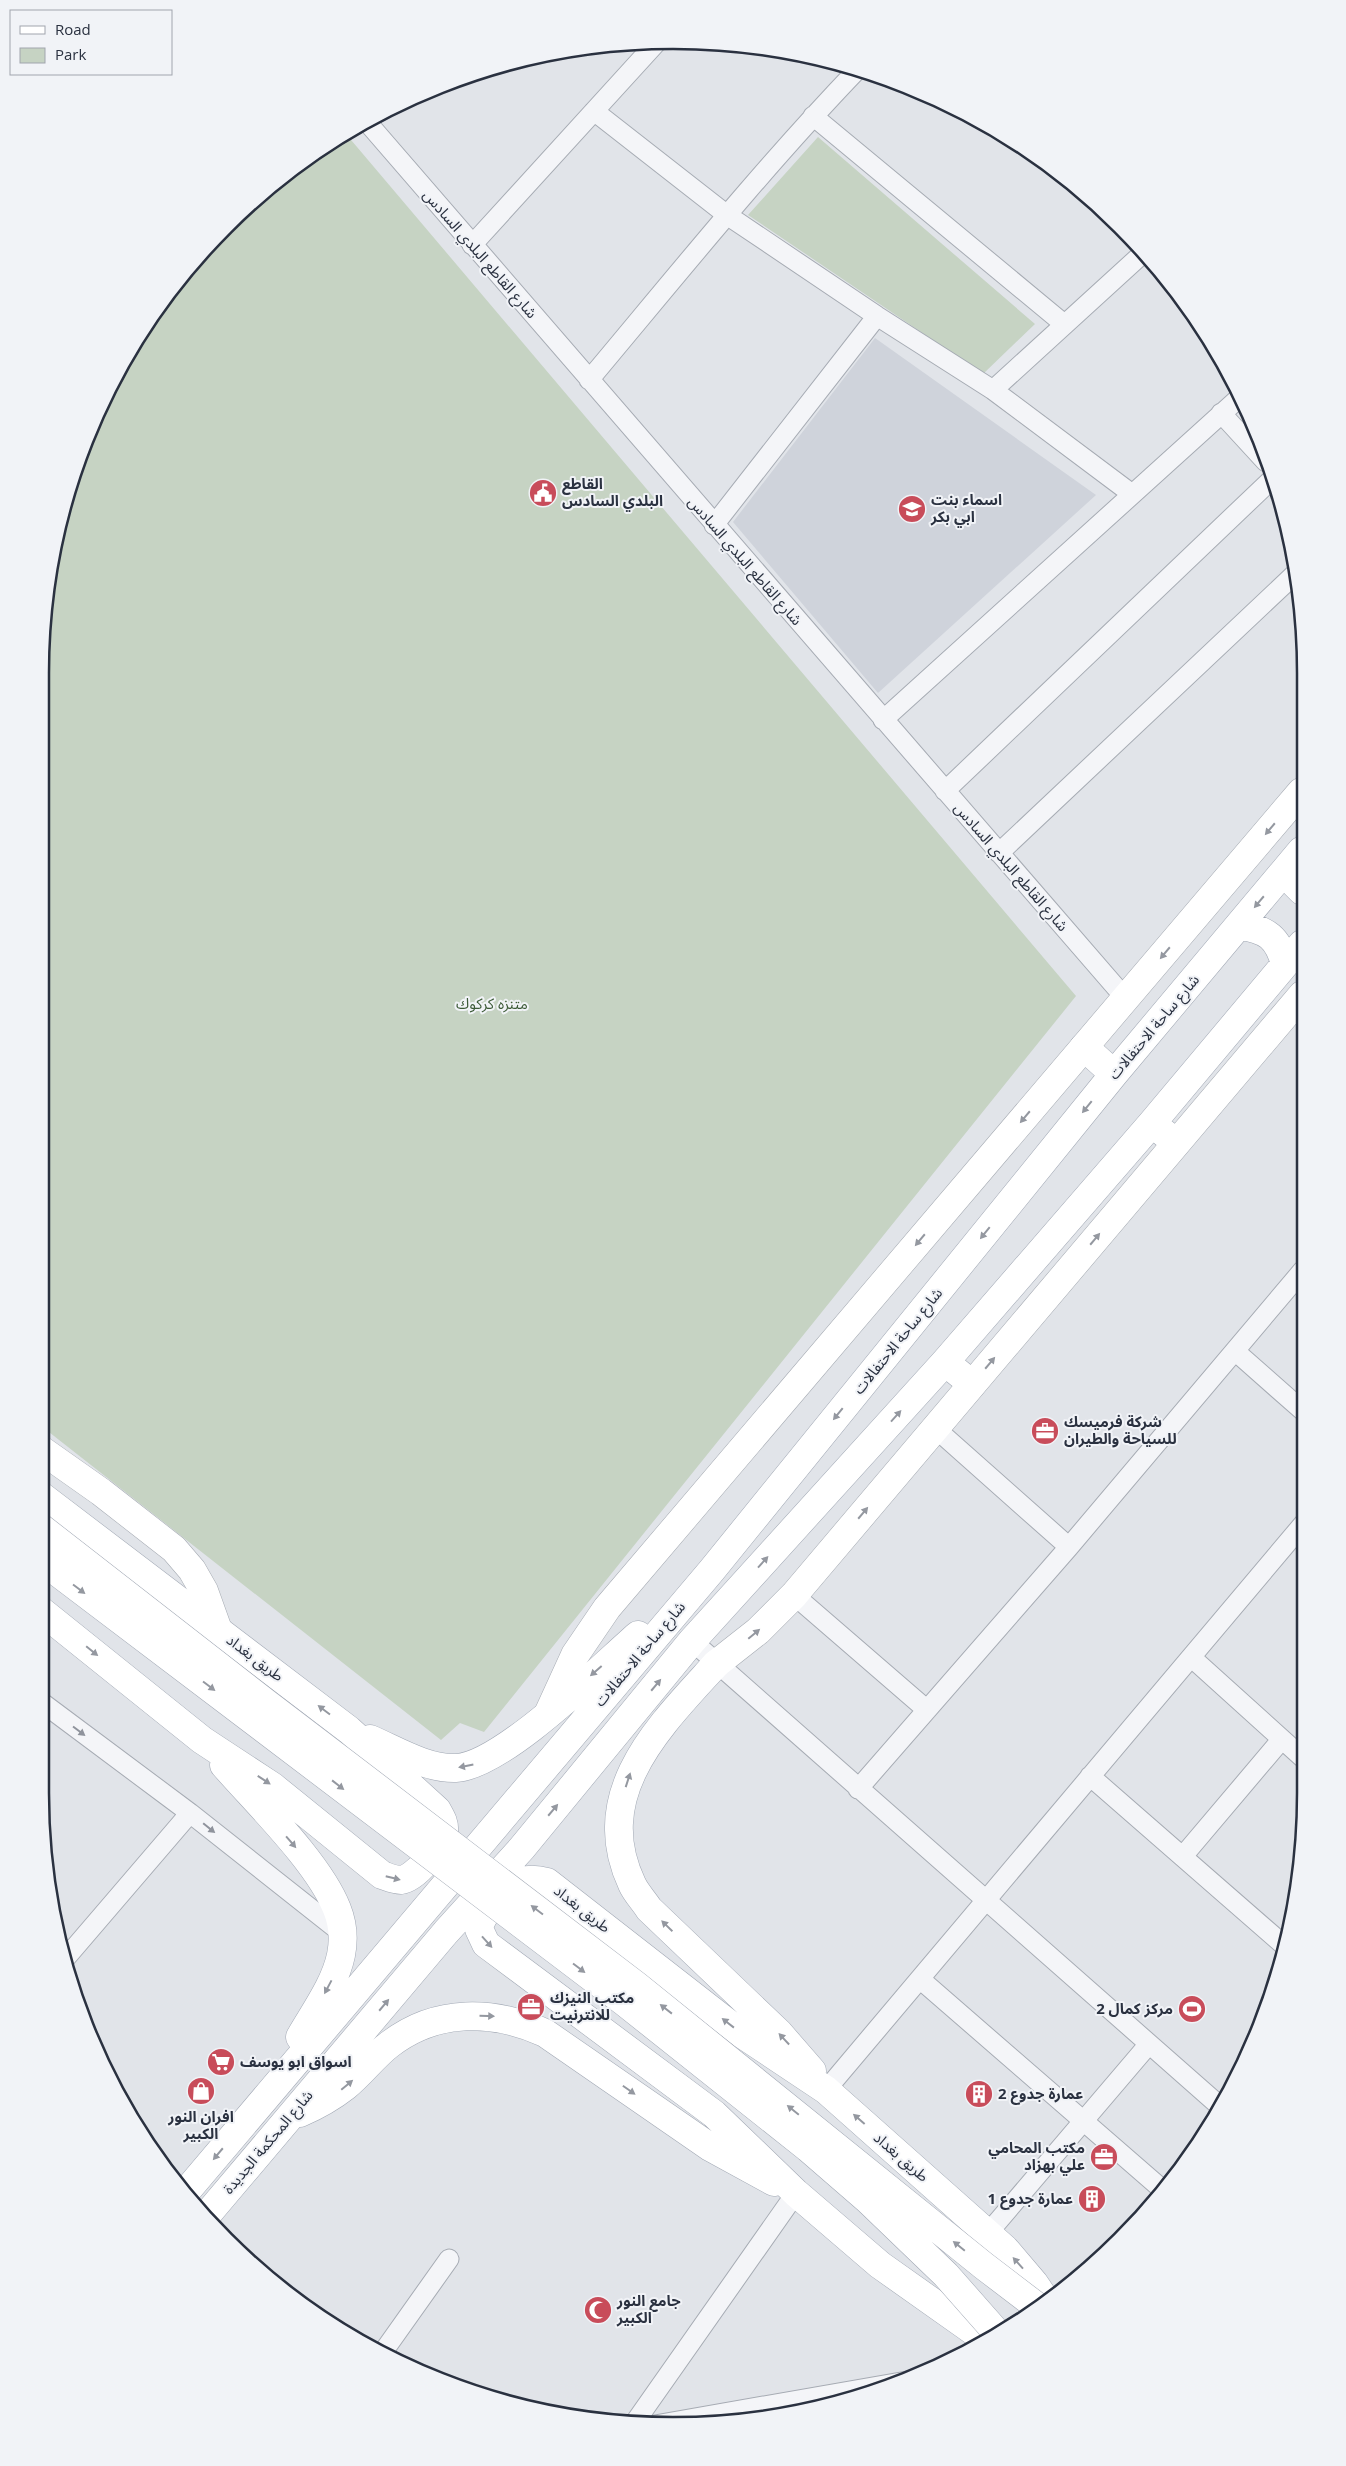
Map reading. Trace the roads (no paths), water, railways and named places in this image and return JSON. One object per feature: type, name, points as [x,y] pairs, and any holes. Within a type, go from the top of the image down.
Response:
[{"type":"main road","points":[[548,1714],[575,1656],[607,1608],[1297,797]]},
{"type":"main road","points":[[1294,860],[1294,882],[1297,885]]},
{"type":"main road","name":"شارع ساحة الاحتفالات","points":[[418,1916],[712,1570],[1114,1074],[1294,860]]},
{"type":"main road","points":[[692,1641],[945,1362],[1152,1123],[1294,954],[1281,949],[1270,936],[1256,928],[1240,926]]},
{"type":"main road","points":[[826,2090],[802,2058],[779,2033],[649,1909],[632,1885],[624,1861],[620,1834],[621,1806],[628,1776],[644,1747],[662,1724],[716,1664],[758,1631],[794,1595],[1297,1001]]},
{"type":"main road","points":[[1084,1047],[1114,1074]]},
{"type":"main road","points":[[1152,1123],[1176,1143]]},
{"type":"main road","points":[[945,1362],[972,1384]]},
{"type":"main road","points":[[49,1455],[101,1492],[174,1549],[192,1570],[204,1591],[218,1630]]},
{"type":"main road","name":"طريق بغداد","points":[[49,1501],[349,1730],[437,1810],[444,1825],[441,1841],[418,1872],[410,1878],[400,1880],[382,1875],[272,1786],[202,1740],[49,1617]]},
{"type":"main road","points":[[49,1534],[637,1986],[984,2266],[1033,2303]]},
{"type":"main road","points":[[49,1566],[623,2001],[800,2142],[868,2200],[946,2274],[993,2329]]},
{"type":"main road","points":[[349,1730],[437,1766],[454,1768],[471,1766],[512,1744],[712,1570]]},
{"type":"main road","name":"شارع المحكمة الجديدة","points":[[210,2211],[446,1932],[522,1848],[692,1641]]},
{"type":"main road","points":[[202,1740],[299,1851],[318,1876],[337,1910],[343,1934],[338,1968],[266,2096]]},
{"type":"main road","name":"طريق بغداد","points":[[981,2336],[880,2265],[796,2193],[714,2114],[486,1944],[479,1929],[480,1920],[484,1913],[515,1884],[536,1879],[547,1882],[749,2038],[826,2090],[988,2233],[1020,2265],[1042,2296]]},
{"type":"main road","name":"شارع المحكمة الجديدة","points":[[190,2187],[418,1916]]},
{"type":"main road","points":[[289,2117],[323,2102],[346,2086],[390,2044],[413,2029],[436,2021],[463,2016],[492,2016],[519,2021],[545,2033],[710,2147],[796,2193]]},
{"type":"street","points":[[472,245],[650,50]]},
{"type":"street","points":[[589,380],[727,215],[813,116],[852,75]]},
{"type":"street","points":[[594,112],[727,215],[876,316],[993,390],[1132,494]]},
{"type":"street","points":[[813,116],[1064,324]]},
{"type":"street","name":"شارع القاطع البلدي السادس","points":[[371,127],[1126,999]]},
{"type":"street","points":[[993,390],[1138,257]]},
{"type":"street","points":[[714,525],[876,316]]},
{"type":"street","points":[[883,720],[1235,401]]},
{"type":"street","points":[[1221,413],[1257,452]]},
{"type":"street","points":[[944,791],[1267,483]]},
{"type":"street","points":[[999,853],[1290,579]]},
{"type":"street","points":[[858,1789],[1070,1547],[1297,1277]]},
{"type":"street","points":[[1234,1351],[1297,1406]]},
{"type":"street","points":[[935,1428],[1070,1547]]},
{"type":"street","points":[[826,2090],[1297,1531]]},
{"type":"street","points":[[794,1595],[927,1710]]},
{"type":"street","points":[[692,1641],[1215,2102]]},
{"type":"street","points":[[1191,1657],[1297,1753]]},
{"type":"street","points":[[49,1714],[190,1813],[343,1934]]},
{"type":"street","points":[[1183,1856],[1282,1739]]},
{"type":"street","points":[[1090,1776],[1279,1940]]},
{"type":"street","points":[[70,1953],[190,1813]]},
{"type":"street","points":[[920,1979],[1158,2186]]},
{"type":"street","points":[[988,2233],[1149,2044]]},
{"type":"street","points":[[639,2416],[796,2193]]},
{"type":"street","points":[[386,2347],[449,2259]]},
{"type":"street","points":[[761,2411],[843,2393]]},
{"type":"place","name":"القاطع البلدي السادس","points":[[543,493]]},
{"type":"place","name":"اسماء بنت ابي بكر","points":[[912,509]]},
{"type":"place","name":"شركة فرميسك للسياحة والطيران","points":[[1045,1431]]},
{"type":"place","name":"مكتب النيزك للانترنيت","points":[[531,2007]]},
{"type":"place","name":"مركز كمال 2","points":[[1192,2009]]},
{"type":"place","name":"اسواق ابو يوسف","points":[[221,2062]]},
{"type":"place","name":"افران النور الكبير","points":[[201,2091]]},
{"type":"place","name":"عمارة جدوع 2","points":[[979,2094]]},
{"type":"place","name":"مكتب المحامي علي بهزاد","points":[[1104,2157]]},
{"type":"place","name":"عمارة جدوع 1","points":[[1092,2199]]},
{"type":"place","name":"جامع النور الكبير","points":[[598,2310]]},
{"type":"park label","name":"متنزه كركوك","points":[[492,1004]]}]
